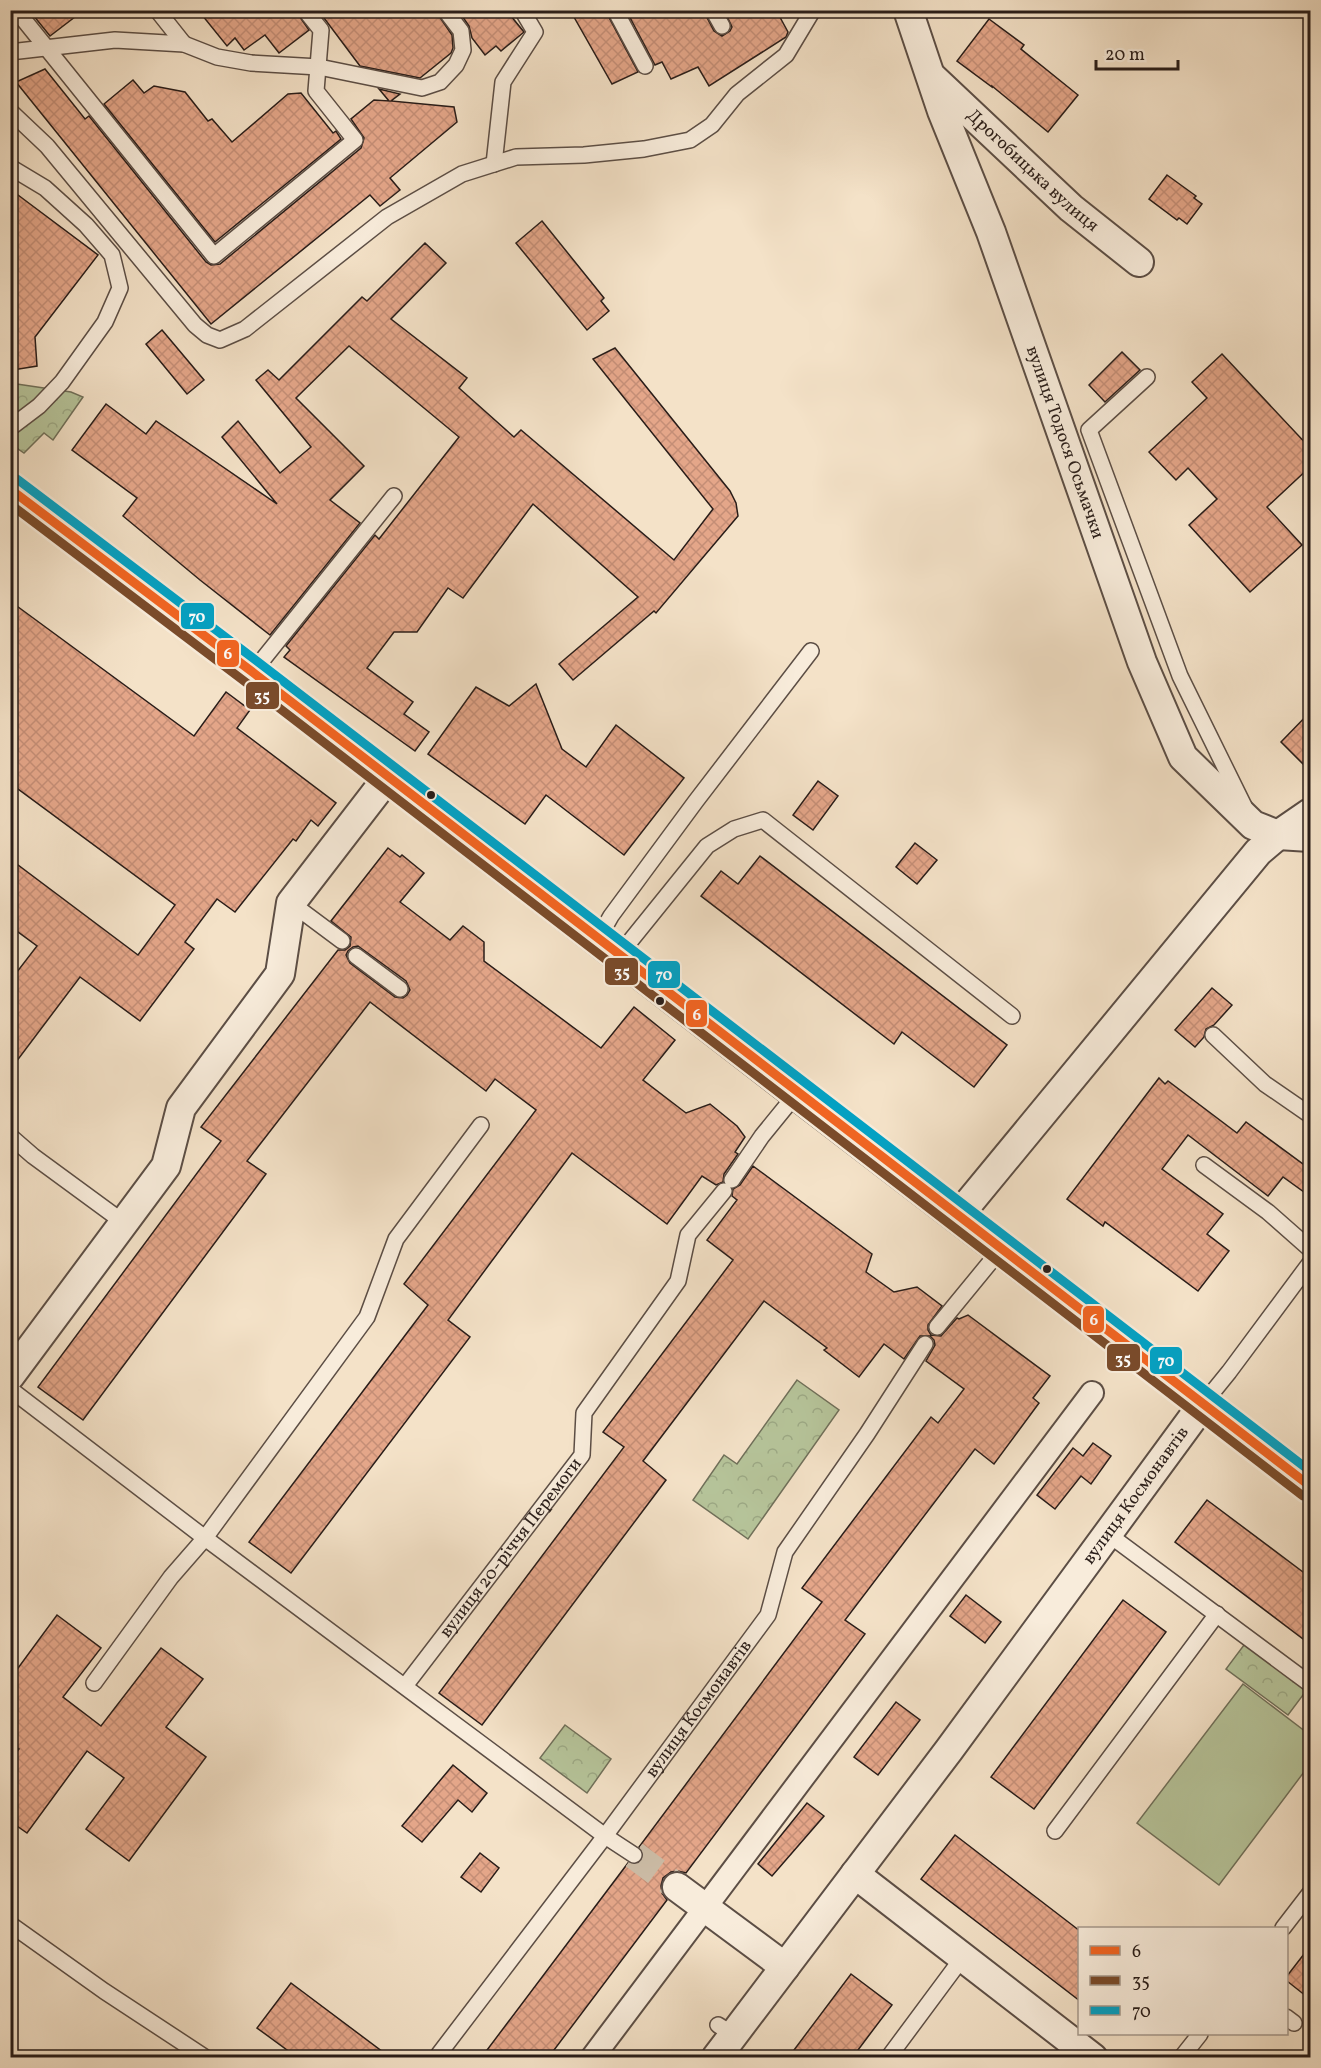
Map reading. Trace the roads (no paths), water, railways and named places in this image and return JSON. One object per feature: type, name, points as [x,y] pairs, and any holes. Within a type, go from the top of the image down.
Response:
[{"type":"street","name":"вулиця Тодося Осьмачки","points":[[908,10],[1151,683],[1183,758],[1266,830]]},
{"type":"street","name":"Дрогобицька вулиця","points":[[930,74],[1062,200],[1140,262]]},
{"type":"street","points":[[10,489],[255,674],[1311,1486]]},
{"type":"street","points":[[10,1376],[166,1166],[181,1108],[280,974],[291,903],[388,777]]},
{"type":"street","points":[[958,1216],[1258,852],[1266,830],[1311,813]]},
{"type":"street","points":[[1266,830],[1311,837]]},
{"type":"street","points":[[592,2058],[1092,1393]]},
{"type":"street","name":"вулиця Космонавтів","points":[[716,2058],[726,2030],[785,1967],[949,1750],[1203,1404]]},
{"type":"street","points":[[855,1874],[1093,2058]]},
{"type":"street","points":[[677,1887],[785,1967]]},
{"type":"lane","points":[[16,10],[214,256],[355,140],[316,92],[321,30],[305,10]]},
{"type":"lane","points":[[158,10],[184,44]]},
{"type":"lane","points":[[10,52],[115,40],[184,44],[218,57],[250,63],[319,67],[422,88],[440,82],[456,66],[463,50],[461,32],[445,10]]},
{"type":"lane","points":[[494,165],[503,82],[535,32],[522,10]]},
{"type":"lane","points":[[615,10],[645,66]]},
{"type":"lane","points":[[714,10],[722,26]]},
{"type":"lane","points":[[10,111],[47,146],[195,325],[207,335],[220,340],[245,329],[387,217],[462,174],[516,157],[596,154],[644,149],[690,140],[712,125],[738,94],[786,55],[813,11]]},
{"type":"lane","points":[[10,167],[45,188],[86,225],[112,255],[120,288],[105,322],[62,382],[39,406],[10,428]]},
{"type":"lane","points":[[1147,377],[1089,430],[1180,676],[1266,830]]},
{"type":"lane","points":[[255,674],[264,657],[393,496]]},
{"type":"lane","points":[[608,947],[611,916],[811,651]]},
{"type":"lane","points":[[608,947],[707,846],[734,830],[763,820],[1012,1016]]},
{"type":"lane","points":[[291,903],[342,941]]},
{"type":"lane","points":[[356,956],[400,989]]},
{"type":"lane","points":[[1213,1035],[1265,1084],[1311,1115]]},
{"type":"lane","name":"вулиця 20-річчя Перемоги","points":[[405,1686],[582,1455],[584,1413],[678,1281],[688,1235],[797,1093]]},
{"type":"lane","points":[[94,1683],[171,1577],[205,1538],[367,1317],[396,1239],[481,1125]]},
{"type":"lane","points":[[10,1136],[33,1156],[123,1222]]},
{"type":"lane","points":[[1204,1165],[1268,1212],[1311,1249]]},
{"type":"lane","points":[[937,1327],[1001,1249]]},
{"type":"lane","points":[[1203,1404],[1311,1263]]},
{"type":"lane","name":"вулиця Космонавтів","points":[[439,2054],[605,1836],[768,1615],[784,1552],[867,1434],[925,1344]]},
{"type":"lane","points":[[10,1389],[205,1538],[605,1836],[634,1855]]},
{"type":"lane","points":[[1108,1534],[1311,1684]]},
{"type":"lane","points":[[1055,1831],[1217,1614]]},
{"type":"lane","points":[[1285,1927],[1311,1893]]},
{"type":"lane","points":[[10,1924],[104,1991],[206,2058]]},
{"type":"lane","points":[[888,2058],[963,1957]]},
{"type":"lane","points":[[1181,2058],[1199,2035]]},
{"type":"tunnel","points":[[634,1855],[677,1887]]}]
